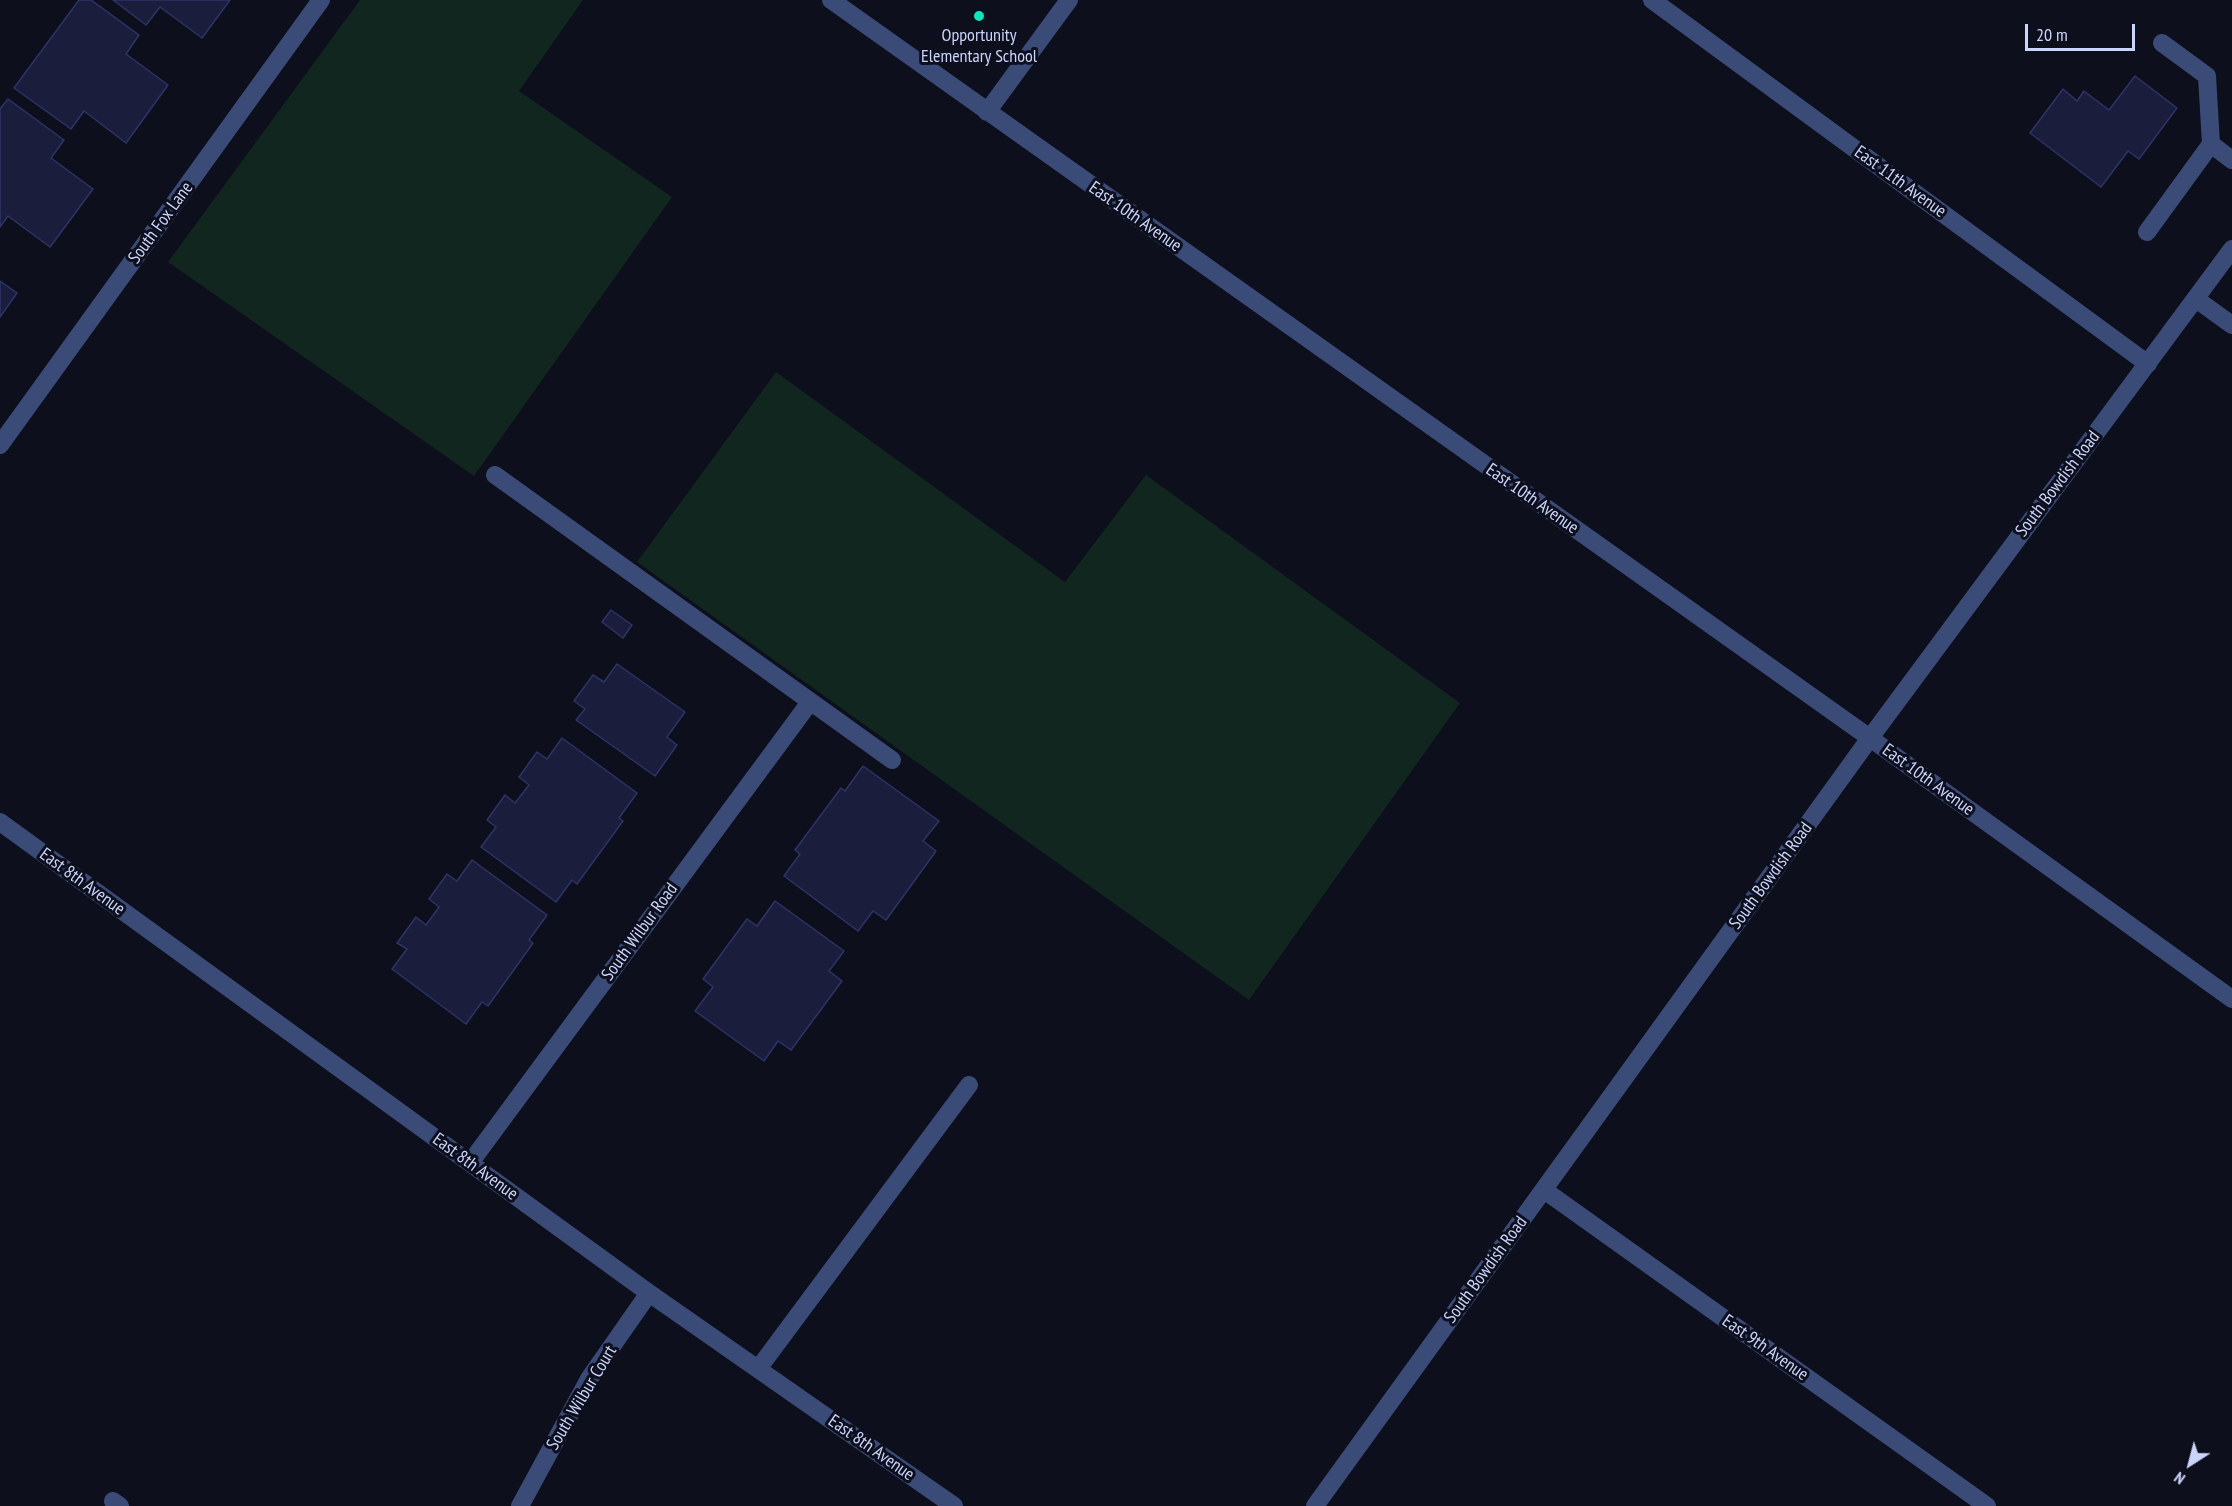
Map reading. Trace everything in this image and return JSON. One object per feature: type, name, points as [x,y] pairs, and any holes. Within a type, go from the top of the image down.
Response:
[{"type":"street","name":"South Fox Lane","points":[[0,445],[321,0]]},
{"type":"street","name":"East 10th Avenue","points":[[831,0],[1870,738],[2232,999]]},
{"type":"street","points":[[987,112],[1069,0]]},
{"type":"street","name":"East 11th Avenue","points":[[1652,0],[2148,363]]},
{"type":"street","points":[[2147,232],[2211,144],[2207,76],[2162,43]]},
{"type":"street","points":[[2211,144],[2232,160]]},
{"type":"street","name":"South Bowdish Road","points":[[1315,1506],[1870,738],[2232,249]]},
{"type":"street","points":[[2196,299],[2232,325]]},
{"type":"street","points":[[495,475],[892,759]]},
{"type":"street","name":"South Wilbur Road","points":[[470,1163],[810,702]]},
{"type":"street","name":"East 8th Avenue","points":[[0,822],[649,1293],[954,1506]]},
{"type":"street","points":[[758,1370],[969,1085]]},
{"type":"street","name":"East 9th Avenue","points":[[1544,1190],[1987,1506]]},
{"type":"street","name":"South Wilbur Court","points":[[520,1506],[590,1379],[649,1293]]},
{"type":"green space","points":[[360,0],[583,0],[519,91],[672,197],[474,476],[168,262]]},
{"type":"green space","points":[[776,372],[1065,582],[1146,475],[1460,703],[1249,1000],[637,562]]},
{"type":"building","points":[[79,0],[91,0],[139,35],[126,54],[168,85],[126,143],[84,111],[71,129],[14,88]]},
{"type":"building","points":[[113,0],[230,0],[202,38],[160,7],[146,25]]},
{"type":"building","points":[[2135,76],[2177,108],[2139,159],[2128,151],[2101,187],[2030,133],[2063,89],[2077,101],[2084,91],[2109,110]]},
{"type":"building","points":[[8,99],[64,140],[51,158],[93,189],[50,247],[8,216],[0,227],[0,109]]},
{"type":"building","points":[[0,281],[17,293],[0,317]]},
{"type":"building","points":[[611,610],[632,625],[623,638],[602,622]]},
{"type":"building","points":[[617,664],[685,712],[667,737],[677,745],[655,776],[576,720],[585,709],[574,701],[593,675],[604,682]]},
{"type":"building","points":[[562,738],[637,793],[619,818],[623,821],[577,884],[572,880],[556,902],[481,847],[496,827],[487,820],[505,795],[515,803],[529,785],[519,777],[537,752],[547,759]]},
{"type":"building","points":[[863,766],[939,821],[923,841],[936,851],[886,920],[873,911],[858,931],[784,876],[800,854],[795,850],[841,788],[845,791]]},
{"type":"building","points":[[472,860],[547,915],[529,940],[533,943],[488,1006],[482,1002],[466,1024],[392,969],[407,949],[397,943],[416,917],[426,925],[439,907],[429,899],[447,874],[457,881]]},
{"type":"building","points":[[775,901],[844,951],[829,971],[842,981],[791,1050],[778,1041],[764,1061],[695,1011],[713,987],[703,979],[747,919],[757,926]]},
{"type":"place","name":"Opportunity Elementary School","points":[[979,16]]}]
